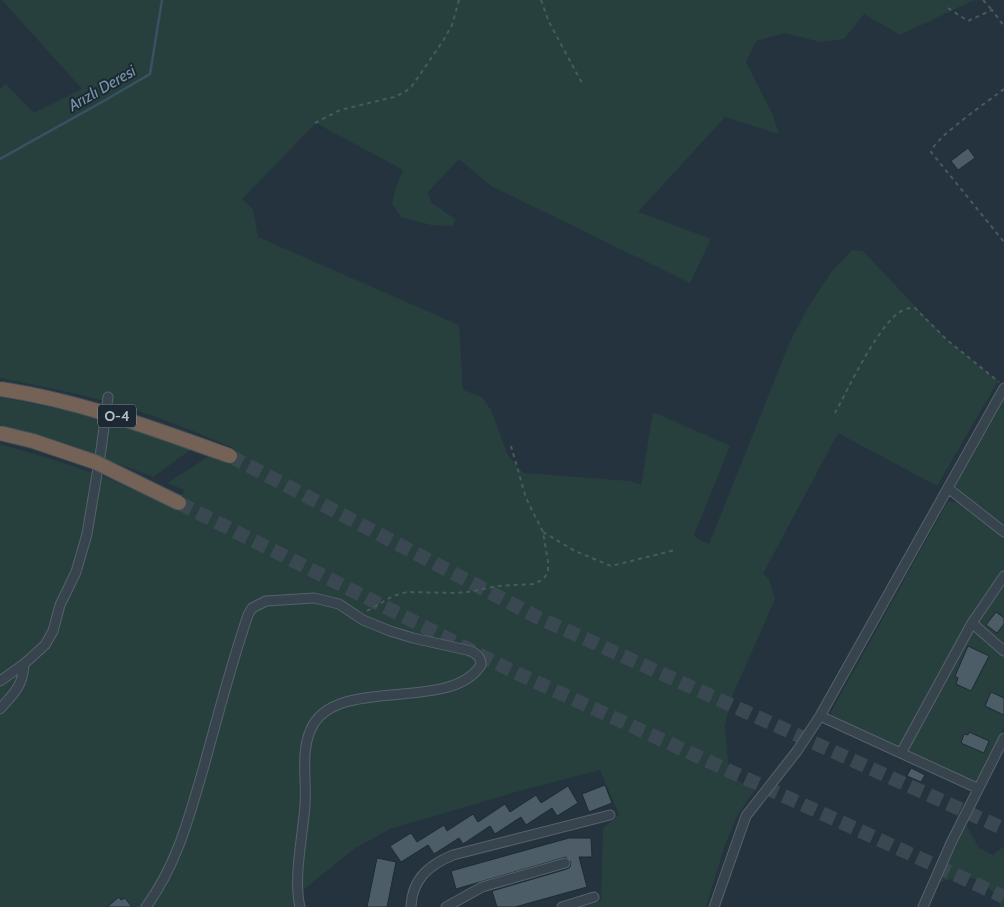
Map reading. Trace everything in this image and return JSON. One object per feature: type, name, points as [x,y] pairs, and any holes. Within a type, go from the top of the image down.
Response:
[{"type":"highway","name":"O-4","points":[[0,389],[116,416],[230,456]]},
{"type":"highway","points":[[0,433],[33,441],[95,462],[179,502]]},
{"type":"street","points":[[714,907],[746,816],[797,751],[820,716],[1004,387]]},
{"type":"street","points":[[0,682],[24,664],[45,644],[49,638],[60,605],[72,582],[88,534],[108,397]]},
{"type":"street","points":[[948,488],[1004,532]]},
{"type":"street","points":[[901,753],[972,623],[1004,576]]},
{"type":"street","points":[[146,907],[160,888],[176,857],[231,664],[252,608],[266,601],[314,598],[339,604],[360,618],[375,625],[413,638],[472,651],[481,660],[481,665],[472,676],[455,685],[418,693],[388,695],[340,704],[321,714],[316,720],[310,730],[305,754],[306,798],[298,880],[300,907]]},
{"type":"street","points":[[972,623],[1004,651]]},
{"type":"street","points":[[0,709],[22,682],[24,664]]},
{"type":"street","points":[[820,716],[977,788]]},
{"type":"street","points":[[923,907],[977,788],[1004,738]]},
{"type":"street","points":[[411,907],[414,891],[420,879],[430,866],[440,860],[453,855],[610,815]]},
{"type":"street","points":[[446,907],[482,887],[565,863]]},
{"type":"street","points":[[562,907],[594,897]]},
{"type":"path","points":[[315,123],[340,110],[394,97],[405,92],[412,86],[443,41],[452,25],[459,0]]},
{"type":"path","points":[[541,0],[549,22],[583,85]]},
{"type":"path","points":[[983,0],[1004,26]]},
{"type":"path","points":[[948,8],[968,21],[992,10]]},
{"type":"path","points":[[1004,89],[953,128],[936,143],[931,152],[1004,242]]},
{"type":"path","points":[[835,413],[880,334],[897,313],[910,307],[915,308],[947,340],[1004,387]]},
{"type":"path","points":[[360,618],[371,608],[393,596],[407,592],[457,593],[497,586],[533,584],[544,577],[548,571],[543,532],[526,498],[511,446]]},
{"type":"path","points":[[543,532],[574,551],[611,566],[675,550]]},
{"type":"green space","points":[[2,0],[974,0],[900,35],[864,14],[844,39],[820,42],[785,33],[756,41],[746,62],[772,113],[779,134],[725,117],[638,212],[711,239],[690,283],[491,186],[459,159],[427,193],[432,203],[455,219],[453,226],[431,225],[401,217],[392,204],[403,170],[316,123],[242,199],[253,209],[258,237],[459,325],[463,390],[482,397],[491,410],[507,453],[524,473],[630,481],[641,485],[653,412],[730,446],[694,535],[709,544],[789,344],[807,309],[832,271],[852,250],[863,251],[947,340],[998,381],[937,486],[838,433],[763,574],[769,579],[775,599],[731,699],[725,726],[729,774],[754,791],[737,816],[725,845],[706,907],[580,907],[601,901],[603,828],[619,815],[600,770],[519,791],[390,829],[354,849],[298,894],[300,907],[0,907],[0,444],[58,461],[112,480],[176,509],[184,490],[167,483],[211,455],[228,461],[233,448],[175,424],[115,404],[0,378],[0,89],[6,84],[34,113],[82,89]]},
{"type":"green space","points":[[0,397],[79,413],[193,448],[153,477],[64,443],[0,425]]},
{"type":"green space","points":[[1004,400],[1004,525],[955,486]]},
{"type":"green space","points":[[948,501],[961,503],[1004,538],[1004,727],[975,783],[832,716],[831,712]]},
{"type":"green space","points":[[966,825],[979,848],[993,855],[1004,846],[1004,907],[1000,907],[997,896],[983,882],[965,876],[939,882]]},
{"type":"building","points":[[968,148],[975,158],[958,170],[951,161]]},
{"type":"building","points":[[996,612],[1004,618],[1004,624],[997,633],[986,625]]},
{"type":"building","points":[[968,646],[989,656],[971,691],[956,684],[958,678],[955,676]]},
{"type":"building","points":[[991,692],[1004,698],[1004,715],[985,706]]},
{"type":"building","points":[[969,732],[989,741],[984,753],[961,743],[964,734],[968,735]]},
{"type":"building","points":[[911,768],[925,775],[921,782],[907,776]]},
{"type":"building","points":[[605,785],[612,803],[589,812],[582,794]]},
{"type":"building","points":[[568,786],[578,803],[557,816],[552,808],[526,825],[521,817],[495,834],[490,826],[463,844],[459,838],[434,854],[428,845],[401,862],[390,846],[411,833],[417,842],[444,825],[447,831],[473,814],[478,822],[505,804],[510,812],[536,795],[541,803]]},
{"type":"building","points":[[569,838],[591,838],[592,857],[579,857],[587,887],[515,907],[497,907],[492,891],[567,869],[570,867],[571,862],[566,857],[456,889],[451,871]]},
{"type":"building","points":[[377,858],[396,862],[387,907],[367,907]]},
{"type":"building","points":[[119,897],[121,900],[125,898],[132,907],[107,907]]},
{"type":"waterway","name":"Arızlı Deresi","points":[[0,159],[150,74],[162,0]]},
{"type":"tunnel","points":[[230,456],[537,617],[1004,829]]},
{"type":"tunnel","points":[[179,503],[512,671],[1004,897]]}]
